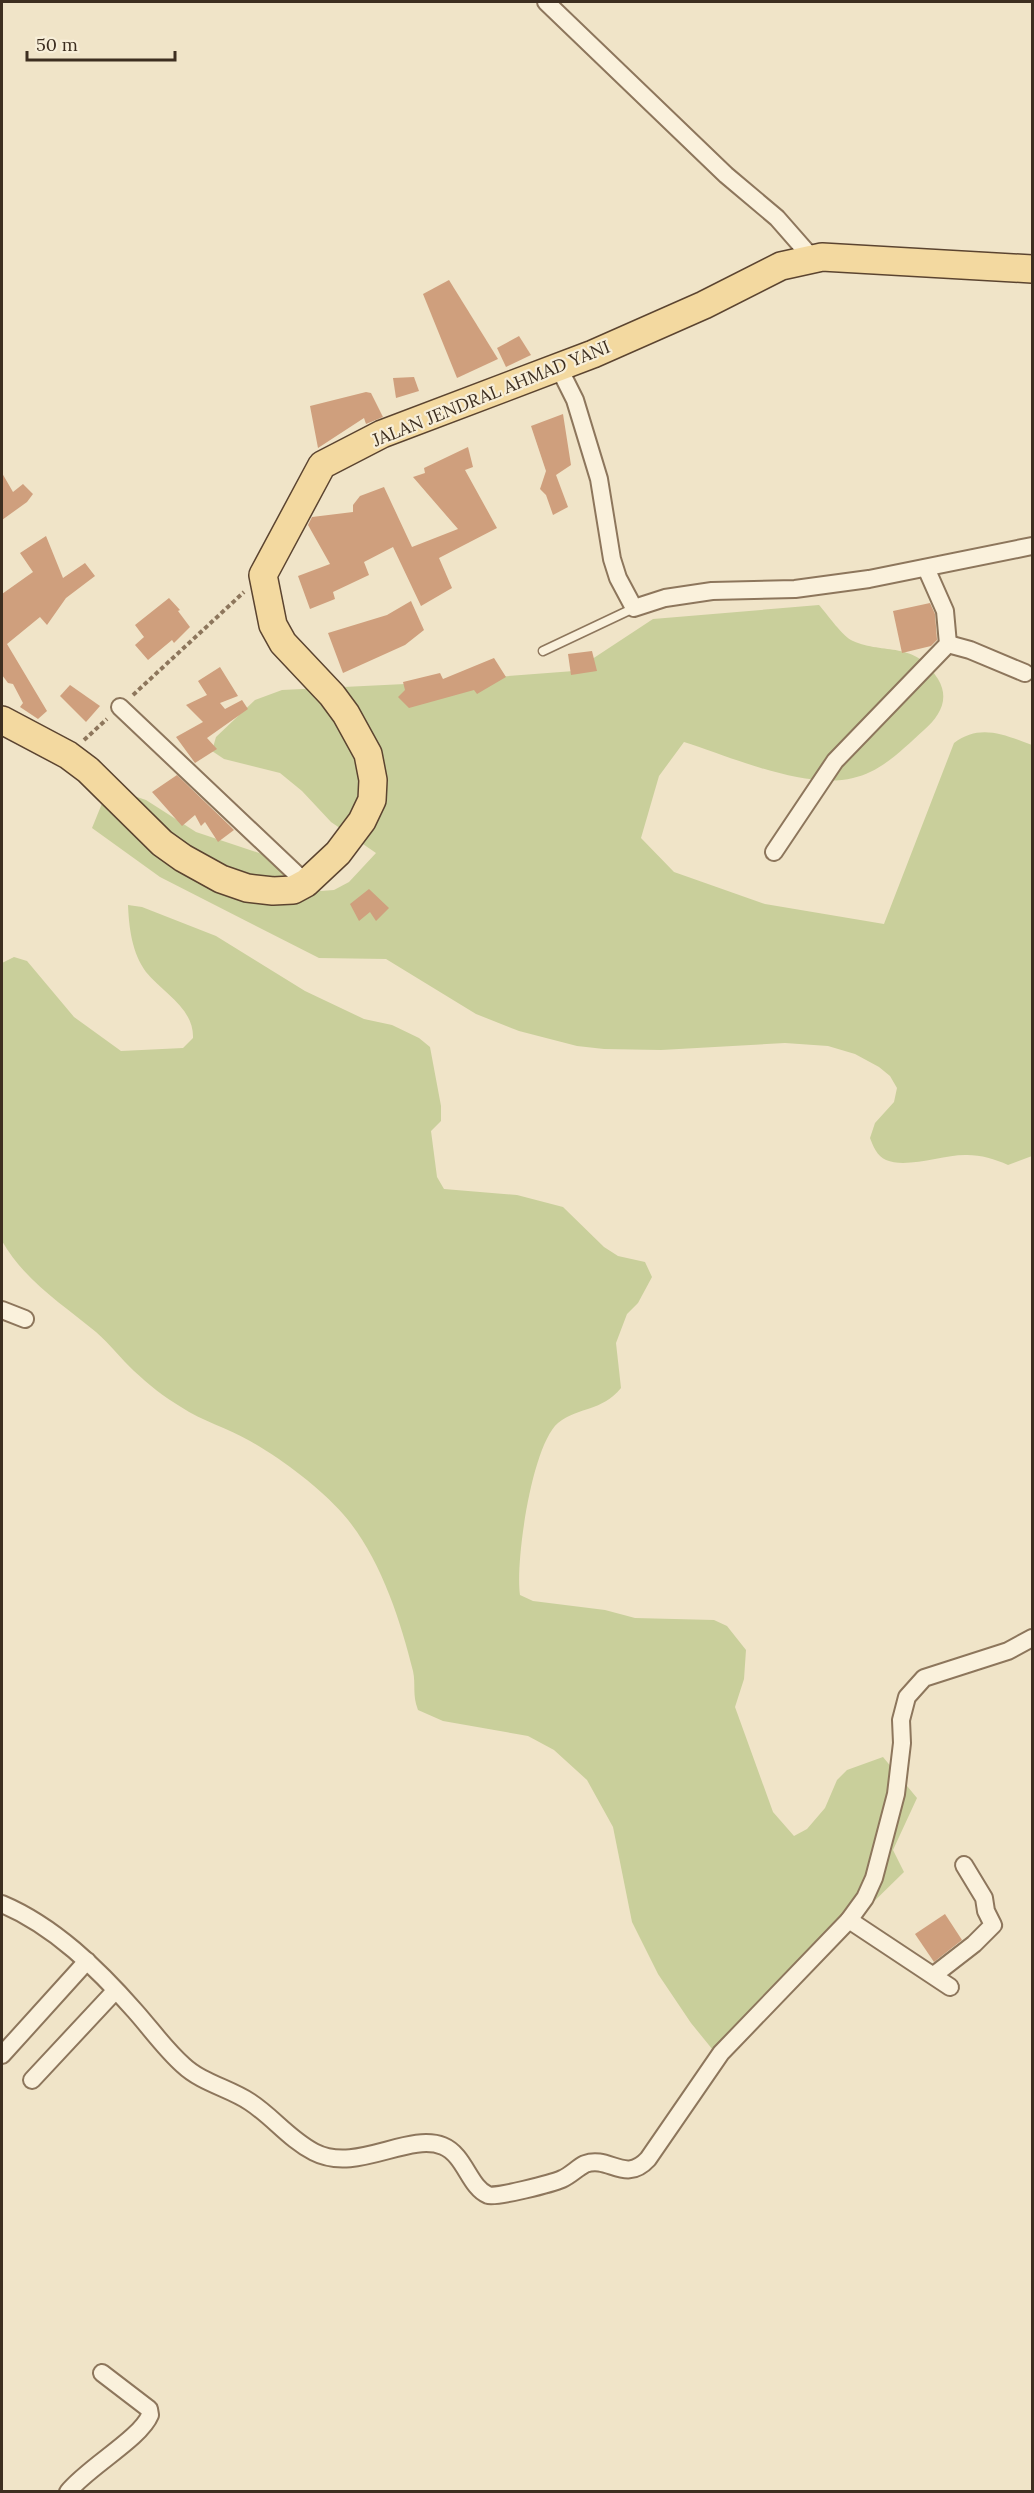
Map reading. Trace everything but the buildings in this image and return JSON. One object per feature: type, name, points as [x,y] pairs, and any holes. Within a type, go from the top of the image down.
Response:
[{"type":"main road","name":"JALAN JENDRAL AHMAD YANI","points":[[263,575],[322,465],[382,434],[475,397],[559,368],[704,305],[781,266],[822,257],[1032,269]]},
{"type":"main road","points":[[2,720],[68,755],[88,770],[162,843],[183,858],[221,879],[247,888],[273,891],[293,890],[306,883],[338,853],[362,821],[372,800],[373,780],[368,754],[346,714],[332,695],[283,643],[273,625],[263,575]]},
{"type":"street","points":[[546,2],[726,175],[771,212],[813,259]]},
{"type":"street","points":[[559,368],[575,400],[599,479],[612,559],[618,578],[634,608],[665,598],[712,591],[795,589],[868,579],[1032,546]]},
{"type":"street","points":[[774,852],[835,761],[948,644],[945,611],[926,568]]},
{"type":"street","points":[[948,644],[970,650],[1025,673]]},
{"type":"street","points":[[120,707],[306,883]]},
{"type":"street","points":[[2,1310],[25,1319]]},
{"type":"street","points":[[2,1904],[27,1916],[87,1961],[186,2068],[253,2103],[284,2132],[311,2151],[326,2158],[338,2159],[434,2144],[444,2146],[455,2155],[483,2192],[490,2196],[501,2196],[565,2178],[587,2164],[595,2163],[624,2170],[639,2168],[648,2159],[721,2053],[849,1920],[865,1898],[874,1878],[896,1794],[902,1743],[901,1720],[908,1697],[924,1678],[1008,1651],[1032,1638]]},
{"type":"street","points":[[934,1975],[974,1944],[993,1925],[986,1911],[984,1898],[964,1865]]},
{"type":"street","points":[[849,1920],[950,1987]]},
{"type":"street","points":[[2,2055],[87,1961]]},
{"type":"street","points":[[32,2080],[115,1991]]},
{"type":"street","points":[[68,2492],[79,2478],[140,2429],[150,2415],[149,2409],[102,2373]]},
{"type":"lane","points":[[543,651],[634,608]]},
{"type":"path","points":[[68,755],[263,575]]},
{"type":"green space","points":[[819,605],[849,639],[865,645],[909,654],[929,667],[942,686],[943,693],[942,707],[935,719],[908,745],[873,771],[853,778],[834,781],[791,776],[684,742],[659,776],[641,838],[674,872],[765,904],[884,924],[954,743],[973,733],[983,732],[1002,735],[1032,745],[1032,1156],[1008,1165],[972,1155],[904,1163],[886,1160],[880,1156],[870,1138],[875,1123],[894,1102],[897,1088],[890,1076],[879,1067],[855,1054],[828,1046],[785,1043],[661,1050],[604,1049],[577,1046],[519,1031],[476,1014],[386,959],[319,958],[160,877],[92,828],[103,801],[131,795],[146,800],[196,832],[268,856],[306,886],[321,891],[334,890],[349,882],[376,853],[331,822],[302,791],[280,773],[224,759],[212,751],[216,737],[255,700],[282,690],[405,684],[574,671],[653,619]]},
{"type":"green space","points":[[128,905],[142,907],[216,936],[305,991],[364,1019],[392,1025],[419,1038],[430,1047],[441,1106],[441,1121],[431,1131],[437,1177],[444,1189],[517,1195],[563,1207],[604,1247],[618,1256],[645,1262],[652,1277],[638,1303],[627,1314],[616,1343],[621,1388],[606,1401],[558,1423],[540,1454],[527,1504],[523,1531],[520,1595],[533,1601],[605,1610],[635,1618],[714,1620],[727,1626],[746,1650],[744,1679],[735,1707],[773,1812],[794,1836],[807,1829],[825,1808],[837,1780],[847,1770],[883,1757],[917,1798],[893,1850],[904,1872],[717,2055],[691,2023],[658,1974],[632,1922],[613,1827],[587,1780],[554,1750],[528,1736],[443,1721],[418,1710],[413,1671],[387,1588],[367,1548],[343,1514],[300,1474],[275,1456],[242,1436],[189,1412],[168,1399],[129,1366],[96,1332],[32,1280],[2,1241],[2,963],[14,957],[27,961],[74,1017],[121,1051],[183,1048],[193,1038],[192,1027],[183,1009],[153,980],[137,957],[132,940]]}]
